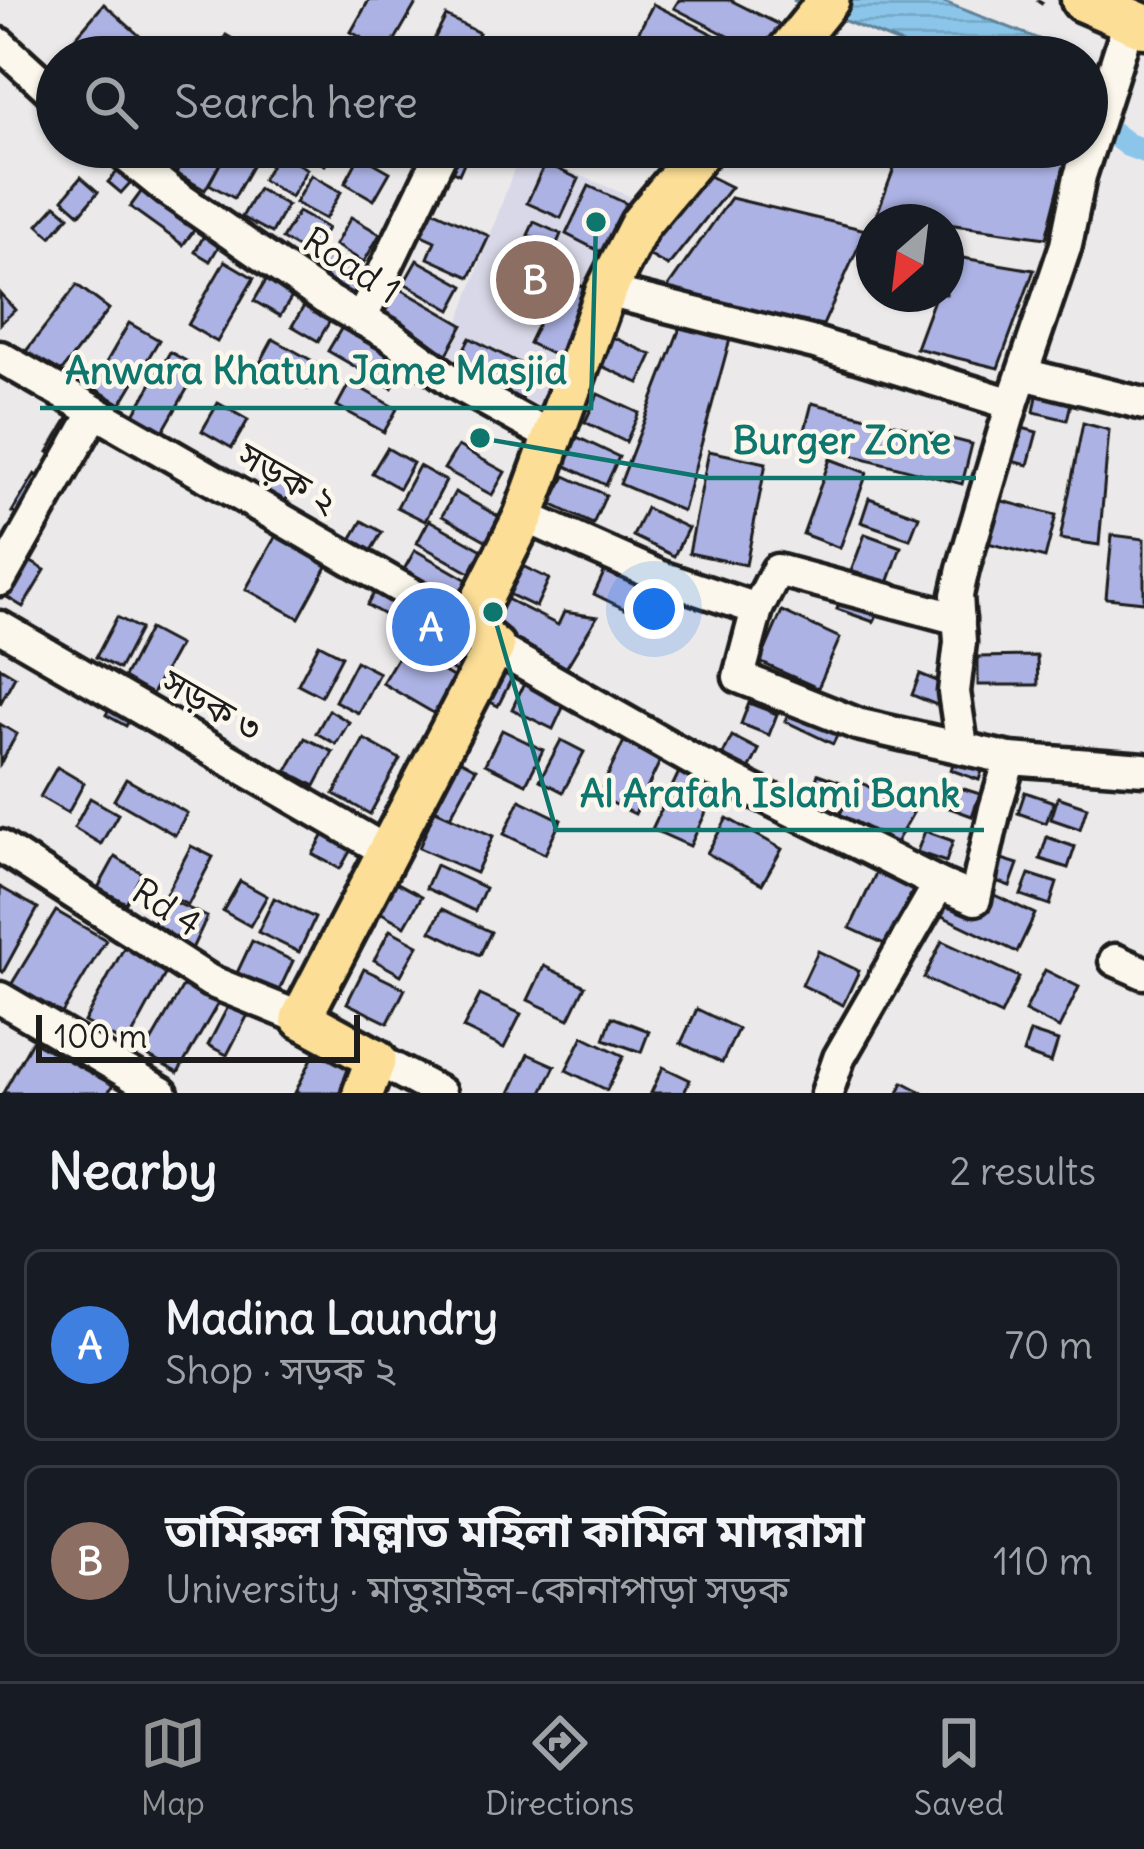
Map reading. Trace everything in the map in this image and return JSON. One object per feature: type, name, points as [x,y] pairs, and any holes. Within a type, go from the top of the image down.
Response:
[{"type":"highway","points":[[1055,1],[1137,22]]},
{"type":"main road","points":[[370,1076],[301,1018],[386,851],[484,639],[473,617],[524,516],[606,291],[640,224],[687,168]]},
{"type":"street","points":[[1108,99],[1137,22]]},
{"type":"street","points":[[0,44],[36,77]]},
{"type":"street","name":"Road 1","points":[[141,168],[455,383],[554,438]]},
{"type":"street","points":[[361,319],[434,168]]},
{"type":"street","points":[[962,746],[954,692],[957,596],[1012,404],[1066,244],[1082,168]]},
{"type":"street","points":[[606,291],[814,343],[1012,404]]},
{"type":"street","name":"সড়ক ২","points":[[0,357],[698,763],[939,884]]},
{"type":"street","points":[[1023,374],[1144,404]]},
{"type":"street","points":[[0,580],[95,412]]},
{"type":"street","points":[[524,516],[662,577],[757,609]]},
{"type":"street","points":[[959,619],[777,570],[757,609],[739,677],[857,724],[1010,759],[1144,770]]},
{"type":"street","name":"সড়ক ৩","points":[[0,627],[386,851]]},
{"type":"street","points":[[827,1093],[838,1058],[939,884],[975,899],[1010,759]]},
{"type":"street","name":"Rd 4","points":[[0,846],[210,981],[301,1018]]},
{"type":"street","points":[[1115,960],[1144,974]]},
{"type":"street","points":[[0,998],[124,1084],[162,1093]]},
{"type":"street","points":[[370,1076],[440,1093]]},
{"type":"shaded area","points":[[515,168],[563,168],[633,198],[540,406],[445,361]]},
{"type":"water","points":[[793,0],[939,0],[1031,36],[882,36]]},
{"type":"building","points":[[369,0],[418,0],[397,36],[351,32]]},
{"type":"building","points":[[679,0],[730,0],[780,25],[774,36],[728,36],[674,8]]},
{"type":"building","points":[[104,4],[140,36],[77,36]]},
{"type":"building","points":[[653,4],[716,36],[644,36],[638,33]]},
{"type":"building","points":[[446,16],[479,33],[478,36],[436,36]]},
{"type":"building","points":[[121,168],[139,173],[121,193],[108,182]]},
{"type":"building","points":[[179,168],[218,168],[205,190],[176,173]]},
{"type":"building","points":[[218,168],[251,168],[234,198],[209,184]]},
{"type":"building","points":[[269,168],[307,169],[291,197],[262,180]]},
{"type":"building","points":[[353,168],[390,172],[374,200],[345,183]]},
{"type":"building","points":[[543,168],[556,168],[579,179],[561,218],[527,203]]},
{"type":"building","points":[[894,168],[1064,168],[1046,238],[964,226],[964,204],[881,204]]},
{"type":"building","points":[[701,172],[731,187],[668,266],[643,252]]},
{"type":"building","points":[[311,175],[341,192],[325,219],[295,203]]},
{"type":"building","points":[[81,177],[98,192],[80,214],[63,199]]},
{"type":"building","points":[[149,181],[202,220],[183,245],[130,207]]},
{"type":"building","points":[[589,186],[627,204],[603,253],[566,234]]},
{"type":"building","points":[[258,189],[287,205],[272,233],[242,217]]},
{"type":"building","points":[[404,197],[489,236],[470,277],[428,258],[435,241],[393,222]]},
{"type":"building","points":[[731,198],[856,228],[856,252],[823,325],[663,294]]},
{"type":"building","points":[[56,205],[69,216],[51,237],[38,225]]},
{"type":"building","points":[[298,212],[327,228],[312,256],[282,239]]},
{"type":"building","points":[[351,217],[380,234],[364,262],[335,245]]},
{"type":"building","points":[[534,222],[561,234],[555,248],[528,235]]},
{"type":"building","points":[[208,228],[224,237],[210,261],[195,252]]},
{"type":"building","points":[[327,252],[375,278],[361,302],[314,275]]},
{"type":"building","points":[[964,258],[1034,270],[998,368],[916,348],[929,312],[964,312]]},
{"type":"building","points":[[417,260],[464,286],[451,310],[404,283]]},
{"type":"building","points":[[225,261],[254,278],[217,342],[188,325]]},
{"type":"building","points":[[561,276],[591,291],[560,358],[529,343]]},
{"type":"building","points":[[268,277],[295,292],[280,316],[254,301]]},
{"type":"building","points":[[77,285],[109,309],[55,380],[23,355]]},
{"type":"building","points":[[399,288],[463,325],[447,354],[382,317]]},
{"type":"building","points":[[0,293],[15,310],[0,324]]},
{"type":"building","points":[[307,301],[333,316],[318,341],[292,326]]},
{"type":"building","points":[[685,315],[732,332],[683,511],[620,484]]},
{"type":"building","points":[[345,322],[409,359],[392,388],[328,351]]},
{"type":"building","points":[[129,323],[159,340],[121,404],[92,387]]},
{"type":"building","points":[[610,336],[652,355],[639,383],[597,364]]},
{"type":"building","points":[[470,338],[536,372],[520,402],[454,367]]},
{"type":"building","points":[[273,339],[320,365],[307,389],[260,363]]},
{"type":"building","points":[[170,352],[199,368],[162,433],[133,416]]},
{"type":"building","points":[[350,382],[397,409],[384,432],[337,406]]},
{"type":"building","points":[[1038,391],[1072,399],[1067,420],[1034,412]]},
{"type":"building","points":[[598,394],[639,413],[626,442],[585,422]]},
{"type":"building","points":[[218,403],[248,420],[232,448],[202,431]]},
{"type":"building","points":[[812,403],[972,444],[962,484],[802,442]]},
{"type":"building","points":[[71,413],[99,429],[76,469],[48,452]]},
{"type":"building","points":[[1083,423],[1109,430],[1099,545],[1060,539]]},
{"type":"building","points":[[1015,426],[1037,432],[1028,465],[1006,460]]},
{"type":"building","points":[[577,437],[619,457],[606,485],[564,465]]},
{"type":"building","points":[[458,446],[505,472],[492,495],[444,469]]},
{"type":"building","points":[[387,448],[413,463],[399,488],[372,473]]},
{"type":"building","points":[[709,451],[766,463],[746,565],[689,553]]},
{"type":"building","points":[[830,459],[867,473],[840,548],[803,534]]},
{"type":"building","points":[[419,466],[446,481],[425,521],[397,507]]},
{"type":"building","points":[[275,473],[295,484],[282,507],[262,495]]},
{"type":"building","points":[[35,474],[63,490],[40,529],[12,512]]},
{"type":"building","points":[[565,476],[606,495],[593,524],[551,504]]},
{"type":"building","points":[[455,492],[503,519],[489,542],[442,516]]},
{"type":"building","points":[[869,498],[919,516],[910,539],[861,522]]},
{"type":"building","points":[[995,499],[1056,515],[1045,558],[984,542]]},
{"type":"building","points":[[646,508],[688,528],[674,556],[633,536]]},
{"type":"building","points":[[429,520],[484,551],[472,574],[417,543]]},
{"type":"building","points":[[362,521],[382,532],[369,554],[349,543]]},
{"type":"building","points":[[277,534],[329,563],[299,618],[246,589]]},
{"type":"building","points":[[865,534],[901,547],[874,622],[837,609]]},
{"type":"building","points":[[1112,535],[1144,539],[1144,602],[1106,598]]},
{"type":"building","points":[[0,544],[45,570],[23,607],[0,593]]},
{"type":"building","points":[[415,550],[469,581],[457,604],[402,573]]},
{"type":"building","points":[[508,559],[549,579],[536,607],[494,587]]},
{"type":"building","points":[[607,566],[649,585],[635,614],[594,594]]},
{"type":"building","points":[[380,583],[400,594],[388,617],[367,605]]},
{"type":"building","points":[[499,595],[558,625],[564,612],[597,617],[566,668],[512,643],[487,623]]},
{"type":"building","points":[[782,611],[840,638],[818,688],[760,662]]},
{"type":"building","points":[[117,617],[140,629],[119,669],[96,657]]},
{"type":"building","points":[[424,623],[444,634],[431,657],[411,645]]},
{"type":"building","points":[[149,629],[179,645],[152,694],[123,679]]},
{"type":"building","points":[[453,641],[473,652],[460,675],[440,663]]},
{"type":"building","points":[[319,644],[342,656],[321,696],[298,684]]},
{"type":"building","points":[[403,648],[458,680],[437,715],[382,683]]},
{"type":"building","points":[[496,654],[518,666],[498,706],[475,694]]},
{"type":"building","points":[[1037,656],[1038,685],[978,685],[978,657]]},
{"type":"building","points":[[356,661],[379,673],[358,713],[335,701]]},
{"type":"building","points":[[0,667],[15,676],[0,704]]},
{"type":"building","points":[[920,674],[947,685],[939,706],[912,695]]},
{"type":"building","points":[[528,675],[569,695],[553,729],[512,709]]},
{"type":"building","points":[[114,700],[134,712],[126,726],[106,715]]},
{"type":"building","points":[[794,702],[842,725],[833,744],[785,721]]},
{"type":"building","points":[[749,703],[777,714],[769,735],[741,724]]},
{"type":"building","points":[[329,710],[349,722],[336,744],[316,733]]},
{"type":"building","points":[[0,724],[17,734],[0,764]]},
{"type":"building","points":[[502,730],[543,750],[526,784],[485,764]]},
{"type":"building","points":[[732,736],[759,750],[749,770],[722,756]]},
{"type":"building","points":[[305,738],[333,752],[315,786],[287,771]]},
{"type":"building","points":[[364,739],[400,759],[370,814],[334,794]]},
{"type":"building","points":[[625,739],[662,757],[635,814],[598,796]]},
{"type":"building","points":[[561,740],[584,752],[563,792],[540,780]]},
{"type":"building","points":[[958,749],[986,759],[979,780],[951,770]]},
{"type":"building","points":[[454,757],[476,769],[450,817],[428,805]]},
{"type":"building","points":[[57,767],[84,783],[68,813],[40,797]]},
{"type":"building","points":[[679,772],[717,789],[690,846],[652,829]]},
{"type":"building","points":[[818,774],[846,784],[839,806],[811,796]]},
{"type":"building","points":[[126,779],[187,813],[175,835],[114,800]]},
{"type":"building","points":[[859,781],[913,813],[893,848],[838,817]]},
{"type":"building","points":[[951,785],[980,794],[972,816],[944,806]]},
{"type":"building","points":[[1025,792],[1054,802],[1046,823],[1018,813]]},
{"type":"building","points":[[1058,797],[1087,807],[1080,829],[1051,819]]},
{"type":"building","points":[[90,798],[118,814],[101,844],[74,828]]},
{"type":"building","points":[[520,800],[561,820],[545,854],[504,834]]},
{"type":"building","points":[[435,810],[493,836],[476,873],[419,848]]},
{"type":"building","points":[[727,818],[782,849],[762,884],[707,853]]},
{"type":"building","points":[[330,824],[357,839],[340,869],[313,854]]},
{"type":"building","points":[[925,831],[953,841],[946,862],[917,852]]},
{"type":"building","points":[[1047,837],[1075,847],[1068,868],[1040,859]]},
{"type":"building","points":[[191,846],[213,857],[188,905],[166,894]]},
{"type":"building","points":[[989,855],[1018,864],[1010,886],[982,876]]},
{"type":"building","points":[[115,857],[142,873],[126,903],[98,888]]},
{"type":"building","points":[[436,865],[485,888],[475,911],[426,888]]},
{"type":"building","points":[[877,871],[914,888],[887,945],[850,928]]},
{"type":"building","points":[[1029,874],[1057,883],[1050,905],[1021,895]]},
{"type":"building","points":[[958,878],[1035,914],[1017,952],[940,915]]},
{"type":"building","points":[[240,881],[267,896],[250,926],[223,911]]},
{"type":"building","points":[[394,881],[422,896],[405,926],[378,911]]},
{"type":"building","points":[[0,887],[38,908],[3,972],[0,970]]},
{"type":"building","points":[[166,898],[207,917],[191,951],[150,931]]},
{"type":"building","points":[[274,898],[315,918],[299,952],[258,932]]},
{"type":"building","points":[[442,909],[491,932],[480,955],[431,931]]},
{"type":"building","points":[[56,911],[106,940],[61,1015],[11,985]]},
{"type":"building","points":[[390,930],[418,945],[401,975],[374,960]]},
{"type":"building","points":[[252,941],[293,961],[277,995],[236,975]]},
{"type":"building","points":[[942,941],[1019,977],[1001,1015],[924,978]]},
{"type":"building","points":[[126,944],[169,967],[127,1045],[84,1022]]},
{"type":"building","points":[[818,951],[859,971],[843,1005],[802,985]]},
{"type":"building","points":[[544,966],[585,986],[569,1019],[528,1000]]},
{"type":"building","points":[[364,969],[405,989],[388,1023],[347,1003]]},
{"type":"building","points":[[1045,970],[1079,987],[1059,1028],[1025,1011]]},
{"type":"building","points":[[186,981],[220,1000],[178,1073],[144,1054]]},
{"type":"building","points":[[480,995],[521,1014],[504,1048],[463,1028]]},
{"type":"building","points":[[232,999],[251,1009],[227,1055],[208,1045]]},
{"type":"building","points":[[697,1009],[738,1029],[722,1063],[681,1043]]},
{"type":"building","points":[[612,1017],[649,1031],[641,1052],[604,1039]]},
{"type":"building","points":[[1030,1032],[1058,1041],[1051,1063],[1023,1053]]},
{"type":"building","points":[[583,1036],[624,1056],[607,1090],[566,1070]]},
{"type":"building","points":[[32,1041],[113,1085],[108,1093],[3,1093]]},
{"type":"building","points":[[317,1048],[359,1069],[347,1093],[295,1093]]},
{"type":"building","points":[[528,1054],[555,1066],[542,1093],[510,1093]]},
{"type":"building","points":[[663,1067],[690,1080],[684,1093],[651,1093]]},
{"type":"building","points":[[903,1082],[924,1093],[898,1093]]},
{"type":"waterway","points":[[1108,130],[1144,151]]},
{"type":"place","name":"Anwara Khatun Jame Masjid","points":[[596,222]]},
{"type":"place","name":"তামিরুল মিল্লাত মহিলা কামিল মাদরাসা","points":[[535,280]]},
{"type":"place","name":"Burger Zone","points":[[480,438]]},
{"type":"place","name":"Al Arafah Islami Bank","points":[[493,612]]},
{"type":"place","name":"Madina Laundry","points":[[431,627]]}]
